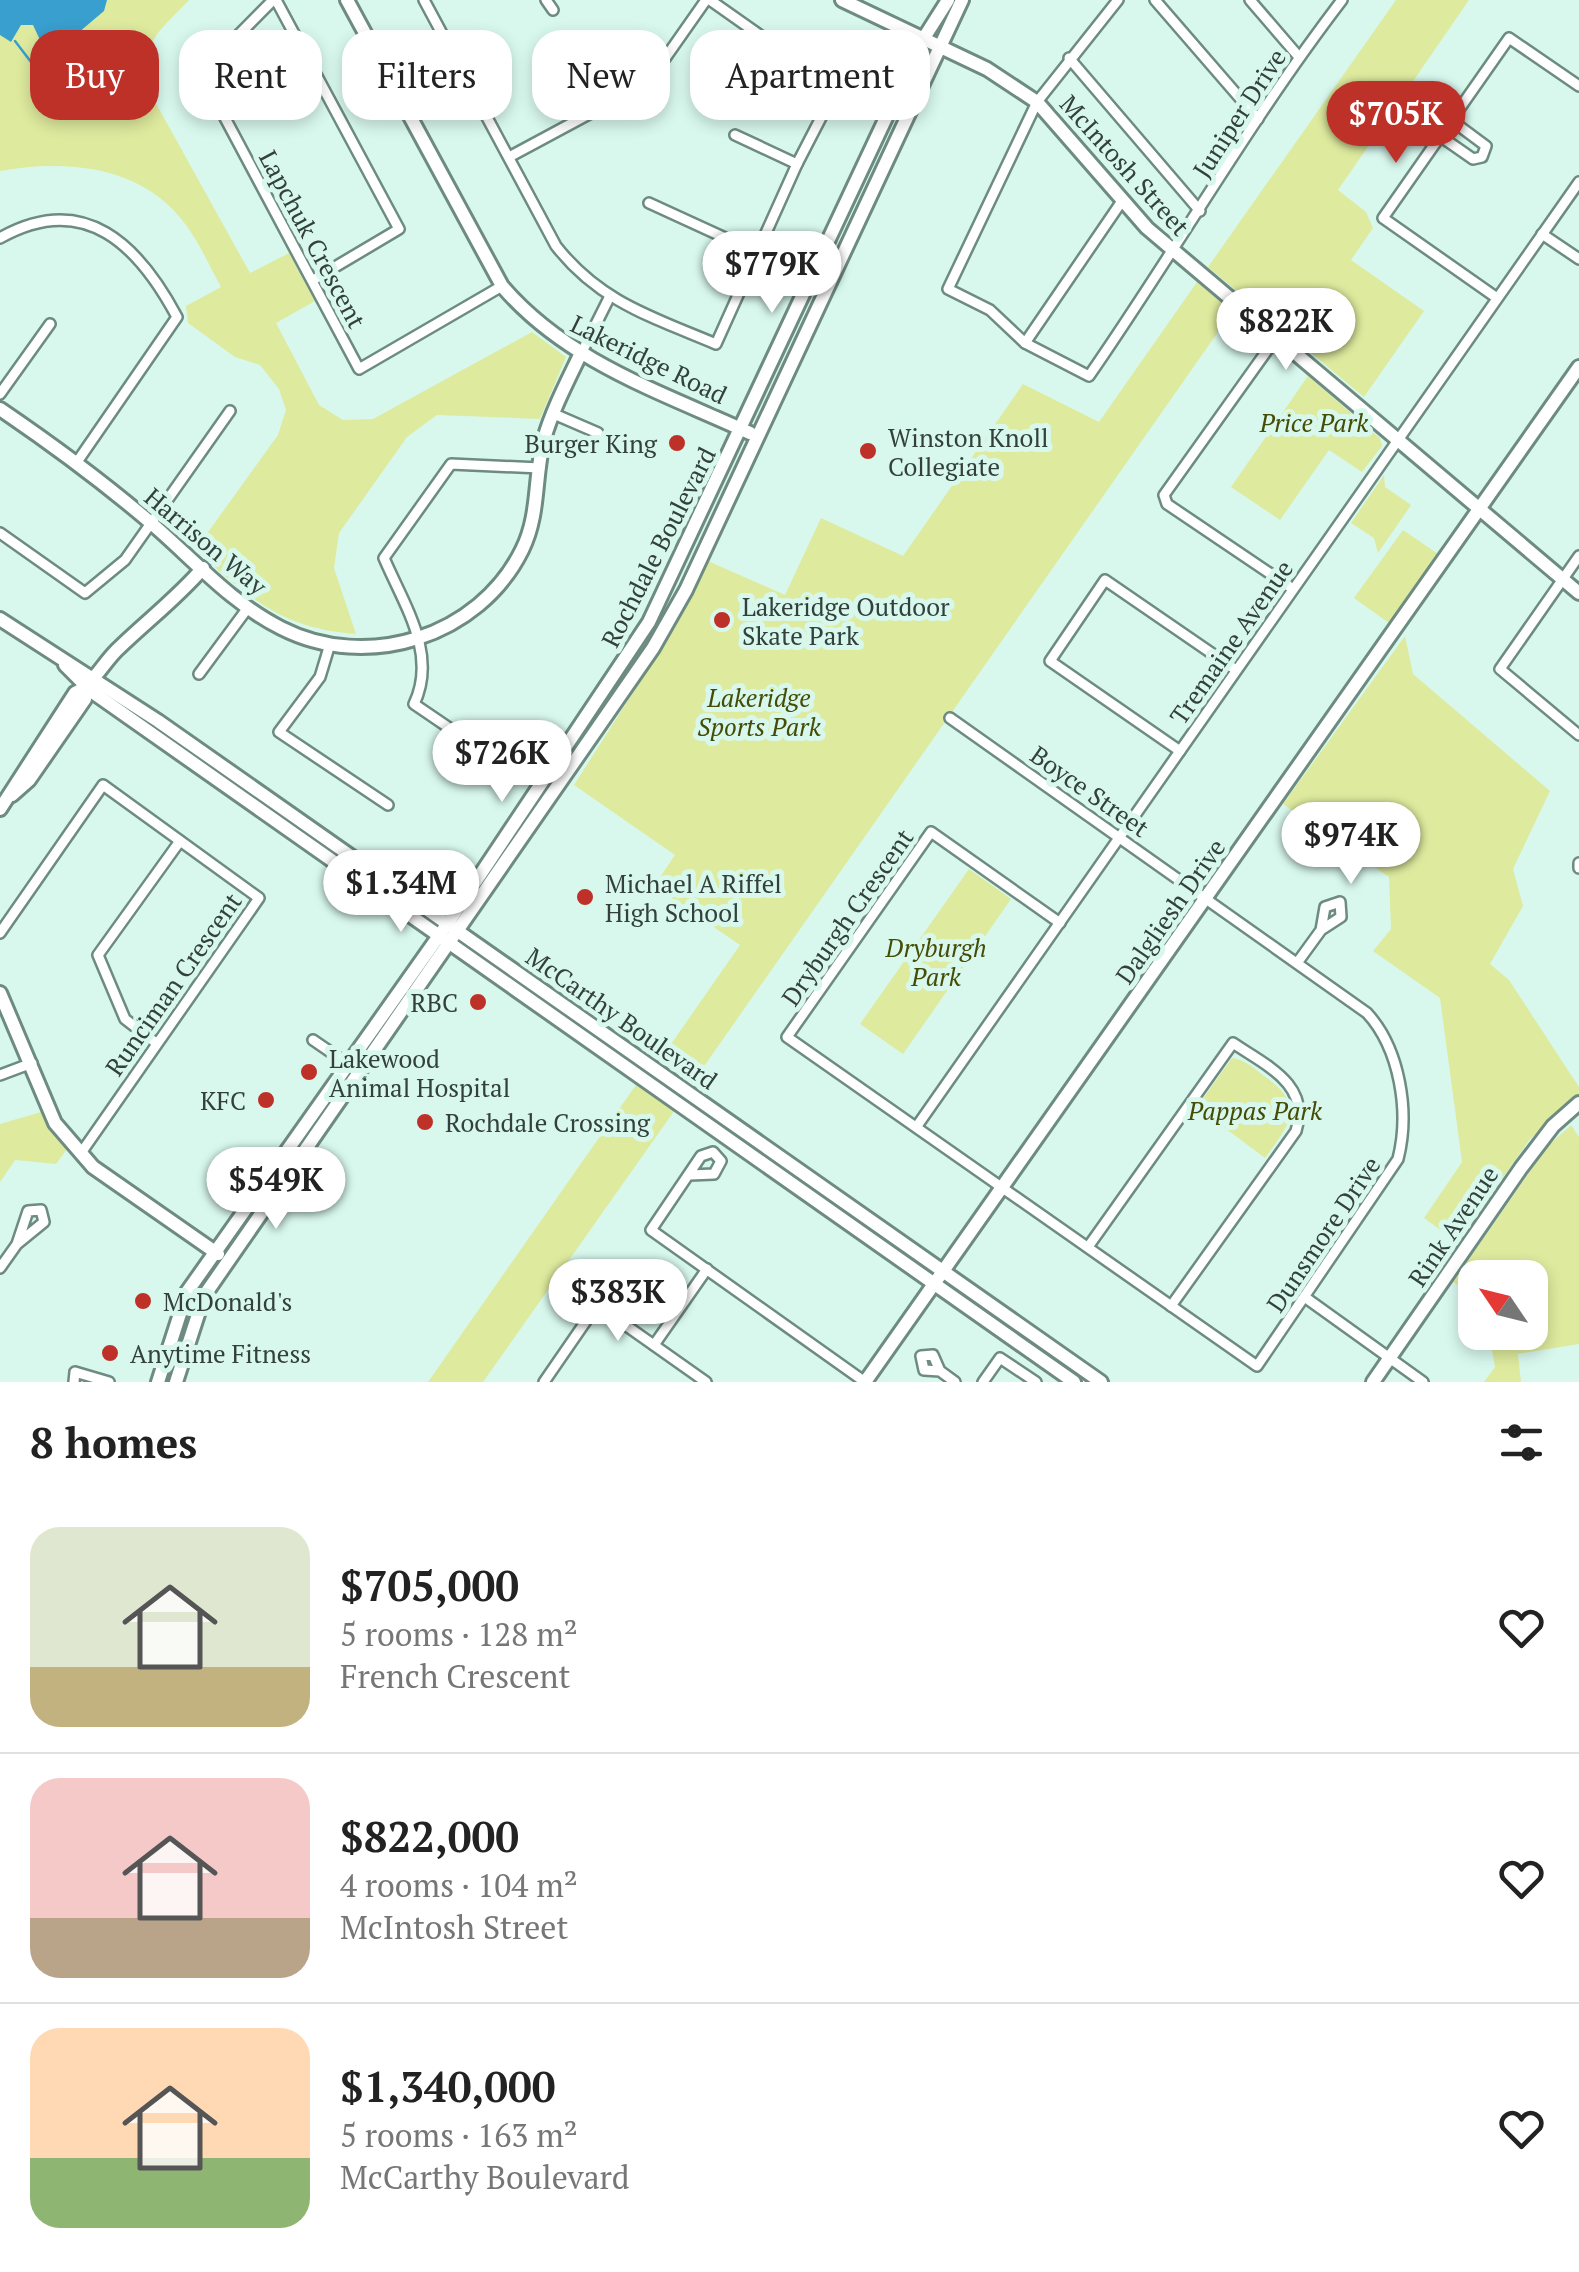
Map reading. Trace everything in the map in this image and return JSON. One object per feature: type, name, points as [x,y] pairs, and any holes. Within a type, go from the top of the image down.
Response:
[{"type":"main road","name":"Lakeridge Road","points":[[347,0],[502,286],[526,314],[580,355],[758,437]]},
{"type":"main road","name":"McIntosh Street","points":[[842,0],[901,30]]},
{"type":"main road","name":"Rochdale Boulevard","points":[[929,30],[948,0]]},
{"type":"main road","name":"Rochdale Boulevard","points":[[158,1382],[187,1292],[348,1064],[449,934],[653,648],[758,437],[962,0]]},
{"type":"main road","name":"McIntosh Street","points":[[930,45],[1012,83],[1038,102],[1122,201],[1175,252],[1579,593]]},
{"type":"main road","name":"Rochdale Boulevard","points":[[176,1382],[198,1306],[449,934],[648,622],[743,430],[886,120]]},
{"type":"main road","name":"Harrison Way","points":[[0,409],[77,462],[247,608],[303,638],[365,647],[419,639],[469,613],[496,590],[522,550],[536,508],[540,468],[554,414],[580,355]]},
{"type":"main road","name":"Dalgliesh Drive","points":[[865,1382],[1579,367]]},
{"type":"main road","points":[[3,805],[75,693],[202,568]]},
{"type":"main road","name":"McCarthy Boulevard","points":[[0,619],[449,934],[1074,1382]]},
{"type":"main road","name":"McCarthy Boulevard","points":[[90,682],[387,899],[449,934],[1102,1382]]},
{"type":"main road","points":[[0,993],[54,1123],[93,1166],[229,1262]]},
{"type":"main road","name":"Rink Avenue","points":[[1373,1382],[1520,1168],[1553,1126],[1579,1103]]},
{"type":"street","name":"Lapchuk Crescent","points":[[274,0],[201,73],[359,369],[502,286]]},
{"type":"street","points":[[274,0],[399,228],[313,280]]},
{"type":"street","points":[[424,0],[556,246],[576,272],[609,298],[716,344],[796,164],[843,74],[761,36],[708,0],[660,66],[630,92],[510,158]]},
{"type":"street","points":[[546,0],[553,10]]},
{"type":"street","points":[[1118,0],[1068,58],[1038,102],[948,288],[990,310],[1025,343],[1122,201]]},
{"type":"street","points":[[1155,0],[1258,118]]},
{"type":"street","points":[[1250,0],[1299,57]]},
{"type":"street","name":"Juniper Drive","points":[[1025,343],[1088,376],[1175,252],[1299,57],[1342,0]]},
{"type":"street","points":[[1497,298],[1383,218],[1509,38],[1579,86]]},
{"type":"street","points":[[1068,58],[1200,210]]},
{"type":"street","points":[[1440,136],[1472,159],[1486,152],[1481,142],[1451,120]]},
{"type":"street","points":[[735,135],[796,164]]},
{"type":"street","name":"Tremaine Avenue","points":[[918,1126],[1579,182]]},
{"type":"street","points":[[649,203],[756,252]]},
{"type":"street","points":[[0,238],[52,220],[87,224],[110,233],[130,247],[154,275],[177,317],[77,462]]},
{"type":"street","points":[[1542,234],[1579,260]]},
{"type":"street","name":"Harrison Way","points":[[580,355],[609,298]]},
{"type":"street","points":[[0,394],[50,324]]},
{"type":"street","points":[[1276,338],[1164,495],[1167,504],[1292,589]]},
{"type":"street","points":[[0,533],[85,593],[125,560],[230,412]]},
{"type":"street","points":[[554,414],[598,432]]},
{"type":"street","points":[[461,736],[414,704],[422,688],[424,658],[384,558],[451,464],[540,468]]},
{"type":"street","points":[[1579,556],[1500,670],[1579,735]]},
{"type":"street","points":[[1180,750],[1050,660],[1105,580],[1236,670]]},
{"type":"street","points":[[199,674],[247,608]]},
{"type":"street","points":[[330,644],[320,678],[279,732],[388,806]]},
{"type":"street","name":"Boyce Street","points":[[950,718],[1121,835],[1206,899]]},
{"type":"street","name":"Runciman Crescent","points":[[0,933],[103,785],[259,898],[81,1153]]},
{"type":"street","name":"Dryburgh Crescent","points":[[1003,1188],[788,1037],[931,832],[1060,922]]},
{"type":"street","points":[[156,1043],[125,1019],[98,955],[180,841]]},
{"type":"street","name":"Dunsmore Drive","points":[[1003,1188],[1257,1366],[1306,1298],[1398,1159],[1402,1127],[1391,1044],[1366,1013],[1206,899]]},
{"type":"street","points":[[1297,963],[1321,930]]},
{"type":"street","points":[[313,1040],[348,1064]]},
{"type":"street","points":[[1088,1247],[1233,1043],[1288,1080],[1298,1102],[1296,1131],[1172,1306]]},
{"type":"street","points":[[0,1075],[32,1063]]},
{"type":"street","points":[[690,1175],[651,1230],[865,1382]]},
{"type":"street","points":[[0,1268],[17,1244]]},
{"type":"street","points":[[654,1345],[707,1269]]},
{"type":"street","points":[[1306,1298],[1423,1382]]},
{"type":"street","points":[[544,1382],[597,1306],[706,1382]]},
{"type":"street","points":[[983,1382],[1000,1358],[1036,1382]]},
{"type":"street","points":[[940,1371],[955,1382]]},
{"type":"street","points":[[74,1382],[76,1372],[109,1382]]},
{"type":"green space","points":[[0,0],[189,0],[159,32],[30,30],[30,120],[159,120],[159,109],[250,273],[289,253],[315,301],[276,323],[319,405],[343,420],[373,419],[532,332],[566,357],[540,419],[437,415],[407,437],[339,533],[334,568],[356,634],[307,625],[286,618],[250,596],[195,550],[278,435],[286,410],[279,389],[260,365],[235,357],[188,323],[186,306],[221,287],[191,232],[168,205],[126,178],[77,167],[0,171]]},
{"type":"green space","points":[[1396,0],[1469,0],[1338,190],[1366,212],[1373,228],[1351,260],[1424,311],[1364,397],[1208,267]]},
{"type":"green space","name":"Lakeridge Sports Park","points":[[1197,282],[1232,312],[693,1082],[660,1060],[740,945],[654,886],[675,855],[574,785],[657,655],[708,561],[785,595],[821,518],[903,556],[1023,384],[1099,422]]},
{"type":"green space","name":"Price Park","points":[[1308,376],[1380,438],[1382,446],[1362,472],[1329,450],[1280,520],[1231,487]]},
{"type":"green space","points":[[1384,475],[1385,487],[1411,505],[1378,553],[1374,538],[1351,523]]},
{"type":"green space","points":[[1403,530],[1438,554],[1389,623],[1354,598]]},
{"type":"green space","points":[[1405,636],[1413,674],[1550,791],[1513,869],[1523,906],[1490,964],[1509,980],[1579,1087],[1579,1095],[1530,1139],[1457,1242],[1424,1218],[1462,1162],[1440,998],[1373,951],[1391,929],[1389,877],[1283,804]]},
{"type":"green space","name":"Dryburgh Park","points":[[969,869],[1011,899],[903,1054],[860,1024]]},
{"type":"green space","name":"Pappas Park","points":[[1232,1058],[1251,1066],[1287,1098],[1290,1117],[1265,1158],[1197,1107]]},
{"type":"green space","points":[[638,1082],[677,1107],[483,1382],[428,1382]]},
{"type":"green space","points":[[41,1112],[67,1149],[56,1164],[15,1160],[0,1182],[0,1124]]},
{"type":"green space","points":[[1571,1125],[1579,1137],[1579,1344],[1548,1349],[1548,1260],[1468,1260],[1547,1147]]},
{"type":"green space","points":[[1492,1350],[1542,1350],[1518,1354],[1521,1382],[1484,1382],[1495,1367]]},
{"type":"water","points":[[0,0],[107,0],[104,11],[82,30],[35,30],[33,25],[21,25],[11,42],[0,35]]},
{"type":"waterway","points":[[15,41],[30,61]]},
{"type":"place","name":"Burger King","points":[[677,443]]},
{"type":"place","name":"Winston Knoll Collegiate","points":[[868,451]]},
{"type":"place","name":"Lakeridge Outdoor Skate Park","points":[[722,620]]},
{"type":"place","name":"Michael A Riffel High School","points":[[585,897]]},
{"type":"place","name":"RBC","points":[[478,1002]]},
{"type":"place","name":"Lakewood Animal Hospital","points":[[309,1072]]},
{"type":"place","name":"KFC","points":[[266,1100]]},
{"type":"place","name":"Rochdale Crossing","points":[[425,1122]]},
{"type":"place","name":"McDonald's","points":[[143,1301]]},
{"type":"place","name":"Anytime Fitness","points":[[110,1353]]}]
